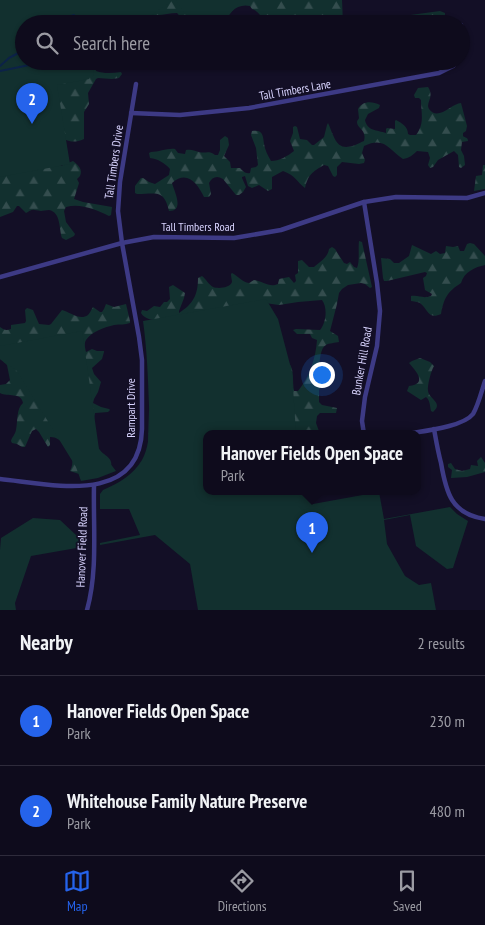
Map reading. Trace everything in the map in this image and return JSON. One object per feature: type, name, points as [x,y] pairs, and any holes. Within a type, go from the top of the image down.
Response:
[{"type":"street","name":"Tall Timbers Lane","points":[[131,113],[180,115],[249,108],[439,73],[445,70]]},
{"type":"street","name":"Tall Timbers Drive","points":[[122,243],[118,211],[119,192],[136,84]]},
{"type":"street","name":"Tall Timbers Road","points":[[0,277],[122,243],[154,237],[234,238],[281,230],[364,202],[396,196],[467,198],[485,193]]},
{"type":"street","name":"Bunker Hill Road","points":[[363,430],[362,421],[365,398],[377,346],[380,312],[364,202]]},
{"type":"street","name":"Rampart Drive","points":[[0,479],[79,487],[94,485],[116,477],[131,464],[139,452],[142,440],[142,360],[122,243]]},
{"type":"street","points":[[421,431],[457,424],[467,419],[474,413],[485,381]]},
{"type":"street","points":[[434,429],[445,486],[453,502],[464,512],[485,519]]},
{"type":"street","name":"Hanover Field Road","points":[[87,610],[93,575],[94,485]]},
{"type":"green space","points":[[0,0],[173,0],[152,15],[15,15],[15,70],[93,70],[93,76],[89,79],[57,85],[70,164],[0,177]]},
{"type":"green space","points":[[118,0],[342,0],[343,15],[260,15],[250,6],[245,5],[237,7],[229,15],[179,15],[177,13],[160,15],[94,15]]},
{"type":"green space","points":[[176,0],[241,0],[229,15],[186,15]]},
{"type":"green space","points":[[440,11],[445,13],[445,15],[411,15]]},
{"type":"green space","points":[[39,70],[121,72],[122,74],[119,78],[96,79],[88,93],[89,104],[84,112],[84,139],[70,141],[57,135],[61,166],[73,161],[80,169],[81,174],[77,179],[79,183],[74,199],[112,207],[111,215],[109,216],[94,209],[83,207],[66,207],[64,211],[66,222],[75,234],[66,240],[62,238],[58,217],[53,211],[32,210],[26,213],[17,206],[13,212],[0,217],[0,104]]},
{"type":"green space","points":[[428,87],[431,94],[428,107],[437,114],[461,103],[467,126],[463,136],[468,141],[462,142],[461,150],[465,165],[461,168],[459,167],[458,155],[454,151],[438,160],[430,168],[428,165],[430,158],[428,152],[417,151],[403,159],[382,143],[371,143],[364,146],[362,153],[365,160],[364,163],[342,162],[337,167],[337,175],[335,177],[328,166],[324,165],[311,174],[305,188],[283,171],[272,177],[272,189],[268,191],[259,185],[252,188],[248,186],[245,176],[242,177],[246,187],[243,192],[236,195],[223,179],[215,177],[209,183],[211,194],[209,197],[204,197],[195,183],[182,177],[172,183],[178,204],[174,210],[169,211],[162,196],[158,194],[135,193],[135,186],[141,178],[155,184],[169,175],[170,169],[166,165],[150,158],[149,153],[151,152],[175,149],[178,153],[185,154],[186,150],[190,150],[218,155],[220,140],[225,136],[228,138],[229,145],[224,156],[230,162],[231,168],[240,168],[244,172],[250,173],[251,168],[258,165],[256,148],[251,135],[252,131],[258,131],[262,134],[265,148],[271,161],[283,158],[294,151],[290,141],[293,127],[295,126],[297,127],[300,139],[307,140],[312,145],[324,137],[328,123],[339,144],[346,147],[355,145],[364,141],[365,137],[357,124],[359,118],[358,109],[362,104],[368,102],[380,105],[379,108],[368,114],[365,120],[370,128],[386,133],[387,128],[395,129],[396,120],[406,127],[408,134],[416,135],[421,126],[422,114],[421,100],[415,98],[414,95],[418,88]]},
{"type":"green space","points":[[483,165],[485,165],[485,189],[474,191],[476,176],[482,175]]},
{"type":"green space","points":[[359,241],[362,242],[372,287],[370,288],[361,283],[348,285],[339,293],[330,331],[338,336],[339,342],[324,347],[321,352],[319,366],[326,378],[319,390],[319,402],[322,405],[337,408],[336,413],[320,413],[317,416],[316,423],[319,430],[203,430],[203,434],[148,441],[149,411],[288,362],[292,372],[294,391],[298,391],[311,367],[317,340],[312,338],[310,334],[297,334],[293,330],[320,330],[324,323],[326,311],[322,300],[279,305],[265,303],[164,320],[151,320],[143,316],[142,310],[147,311],[154,306],[160,307],[164,302],[167,302],[170,299],[169,287],[173,285],[185,293],[179,313],[194,298],[198,278],[202,276],[213,287],[218,288],[231,284],[232,273],[249,283],[254,280],[275,285],[278,284],[279,279],[289,277],[294,283],[296,281],[295,275],[298,273],[298,261],[302,260],[309,267],[314,267],[332,247],[344,263],[350,262],[357,268]]},
{"type":"green space","points":[[467,244],[474,244],[485,256],[485,265],[467,273],[461,283],[452,289],[443,304],[441,314],[433,316],[423,305],[411,301],[411,296],[431,296],[432,294],[425,290],[423,278],[427,273],[384,281],[381,258],[399,263],[409,256],[412,245],[431,254],[436,251],[440,254],[445,253],[446,246],[458,246],[460,251],[464,251]]},
{"type":"green space","points":[[266,299],[278,319],[292,372],[296,430],[203,430],[203,495],[311,495],[313,504],[362,495],[380,495],[384,519],[450,507],[468,521],[453,568],[447,569],[416,546],[410,515],[384,520],[387,544],[405,576],[419,585],[431,583],[436,610],[198,610],[190,564],[155,535],[100,545],[100,543],[140,535],[129,509],[100,509],[100,494],[103,490],[120,481],[134,470],[142,460],[147,447],[149,406],[143,321]]},
{"type":"green space","points":[[106,304],[114,307],[126,304],[130,321],[128,324],[114,325],[98,330],[88,337],[85,343],[86,352],[92,349],[104,351],[102,359],[92,368],[94,374],[101,382],[93,403],[110,410],[108,412],[95,413],[94,429],[97,445],[110,459],[111,466],[110,471],[82,475],[70,471],[72,464],[71,455],[64,444],[54,437],[50,437],[50,445],[48,447],[36,429],[32,431],[25,447],[12,443],[18,412],[23,403],[20,397],[0,393],[0,385],[6,384],[10,380],[7,365],[0,359],[0,327],[8,330],[11,329],[11,325],[25,323],[25,310],[27,308],[33,310],[39,324],[49,325],[62,310],[75,316],[85,317],[93,307],[102,312]]},
{"type":"green space","points":[[82,331],[99,449],[116,471],[98,478],[81,481],[76,467],[17,371],[0,359],[0,346]]},
{"type":"green space","points":[[420,358],[434,366],[428,389],[429,394],[437,404],[433,412],[426,397],[421,400],[407,391],[409,386],[415,385],[419,380],[417,373],[409,363]]},
{"type":"green space","points":[[481,457],[485,463],[485,472],[467,477],[451,478],[452,470],[448,467],[448,464],[451,463],[455,469],[462,471],[470,469],[471,465],[478,466],[477,461]]},
{"type":"green space","points":[[33,518],[60,520],[76,535],[88,530],[88,546],[31,556],[15,603],[16,610],[0,610],[1,538]]},
{"type":"waterway","points":[[0,66],[15,55]]},
{"type":"waterway","points":[[0,71],[15,68]]},
{"type":"place","name":"Whitehouse Family Nature Preserve","points":[[32,124]]},
{"type":"place","name":"Hanover Fields Open Space","points":[[312,553]]}]
